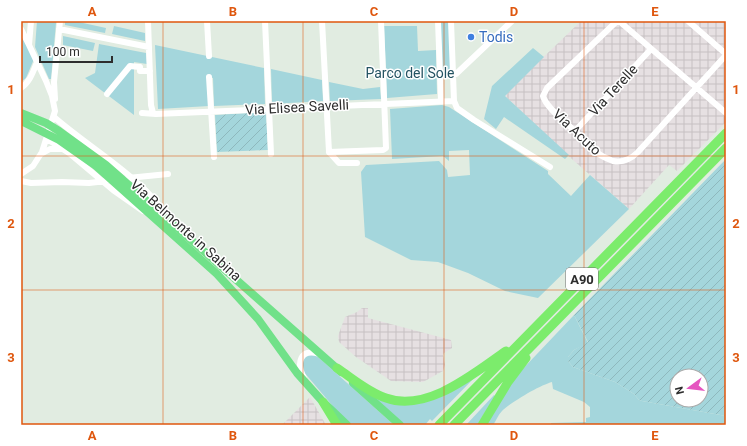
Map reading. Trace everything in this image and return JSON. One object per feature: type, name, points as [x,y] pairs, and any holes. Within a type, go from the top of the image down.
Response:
[{"type":"highway","name":"A90","points":[[439,425],[726,133]]},
{"type":"highway","name":"A90","points":[[454,425],[726,148]]},
{"type":"highway","points":[[337,368],[385,398],[399,401],[426,399],[442,393],[476,372],[524,338]]},
{"type":"highway","points":[[482,425],[508,382],[524,361],[533,344]]},
{"type":"highway","points":[[323,402],[337,425]]},
{"type":"main road","name":"Via Belmonte in Sabina","points":[[21,113],[51,126],[116,173],[175,227],[323,355],[400,425]]},
{"type":"main road","name":"Via Belmonte in Sabina","points":[[21,121],[59,140],[87,159],[231,287],[262,323],[289,363],[323,402],[347,425]]},
{"type":"street","points":[[29,45],[31,21]]},
{"type":"street","points":[[21,174],[33,166],[40,155],[54,117],[54,82],[60,21]]},
{"type":"street","points":[[148,21],[151,105],[153,113]]},
{"type":"street","points":[[207,21],[209,56]]},
{"type":"street","points":[[265,21],[271,154]]},
{"type":"street","points":[[322,21],[329,152],[339,163],[357,163]]},
{"type":"street","points":[[329,152],[386,149],[381,21]]},
{"type":"street","points":[[438,21],[442,101]]},
{"type":"street","points":[[451,21],[454,101],[457,108],[550,167]]},
{"type":"street","points":[[440,75],[456,74],[512,21]]},
{"type":"street","points":[[618,21],[726,113]]},
{"type":"street","name":"Via Acuto","points":[[618,21],[543,93],[544,100],[548,105],[597,152],[605,158],[616,161],[627,160],[638,152],[726,55],[688,21]]},
{"type":"street","points":[[59,28],[149,47]]},
{"type":"street","points":[[21,29],[46,81],[55,109]]},
{"type":"street","name":"Via Terelle","points":[[576,131],[651,50]]},
{"type":"street","points":[[21,88],[29,80],[37,62]]},
{"type":"street","points":[[107,94],[130,66],[140,67],[140,71],[150,71]]},
{"type":"street","points":[[209,77],[214,156]]},
{"type":"street","points":[[46,81],[54,82]]},
{"type":"street","name":"Via Elisea Savelli","points":[[142,113],[156,114],[454,101]]},
{"type":"street","points":[[54,117],[112,162],[151,196],[162,208],[175,227]]},
{"type":"street","points":[[47,139],[89,169],[130,204],[153,217]]},
{"type":"street","points":[[40,155],[50,150],[62,149]]},
{"type":"street","points":[[21,181],[31,183],[97,182],[168,174]]},
{"type":"street","name":"Via Belmonte in Sabina","points":[[309,386],[301,371],[300,361],[304,355],[309,353],[323,355]]},
{"type":"shaded area","points":[[581,21],[726,21],[726,122],[677,171],[669,165],[629,209],[565,153],[504,95]]},
{"type":"shaded area","points":[[362,308],[368,308],[368,318],[451,340],[452,348],[443,355],[445,365],[443,371],[423,382],[391,381],[356,357],[339,342],[338,336],[345,317]]},
{"type":"shaded area","points":[[310,397],[326,425],[282,425]]},
{"type":"green space","points":[[37,21],[56,21],[51,79],[49,79],[35,47]]},
{"type":"green space","points":[[65,21],[74,21],[106,28],[105,33],[65,25]]},
{"type":"green space","points":[[440,21],[449,21],[451,72],[442,72]]},
{"type":"green space","points":[[114,26],[145,33],[145,41],[112,34]]},
{"type":"green space","name":"Parco del Sole","points":[[384,26],[417,26],[418,51],[436,50],[437,94],[387,98]]},
{"type":"green space","points":[[21,35],[34,59],[26,78],[21,82]]},
{"type":"green space","points":[[63,36],[95,43],[93,51],[63,45]]},
{"type":"green space","points":[[99,44],[146,53],[147,64],[134,62],[134,115],[85,78],[95,73]]},
{"type":"green space","points":[[155,45],[264,68],[265,104],[214,106],[213,78],[208,77],[209,106],[158,109]]},
{"type":"green space","points":[[533,48],[544,57],[505,96],[569,155],[565,159],[504,117],[496,129],[484,119],[492,86]]},
{"type":"green space","points":[[271,69],[322,80],[323,101],[272,104]]},
{"type":"green space","points":[[329,82],[363,89],[380,87],[381,99],[330,101]]},
{"type":"green space","points":[[442,105],[449,107],[548,171],[548,174],[571,196],[590,175],[629,209],[538,298],[505,291],[468,273],[438,262],[411,260],[365,237],[361,172],[366,165],[439,161],[447,170],[448,177],[470,175],[469,150],[449,151],[449,161],[443,156],[392,159],[390,109]]},
{"type":"green space","points":[[266,112],[268,150],[217,152],[215,115]]},
{"type":"green space","points":[[726,159],[726,416],[681,408],[709,408],[709,368],[669,368],[669,406],[642,401],[615,382],[573,367],[568,361],[568,357],[574,350],[588,342],[574,315]]},
{"type":"green space","points":[[574,315],[588,343],[574,350],[568,357],[568,361],[573,367],[615,382],[642,401],[669,406],[669,408],[681,408],[726,416],[726,425],[551,425],[551,423],[586,422],[586,418],[590,417],[590,407],[584,402],[553,389],[552,382],[533,390],[506,408],[493,425],[484,425],[517,375]]},
{"type":"green space","points":[[309,354],[317,356],[394,425],[352,425],[337,411],[303,371],[301,361]]},
{"type":"green space","points":[[479,373],[432,421],[430,419],[425,425],[405,425],[368,392],[414,403]]},
{"type":"green space","points":[[494,395],[495,396],[477,425],[466,425]]},
{"type":"place","name":"Todis","points":[[471,37]]}]
